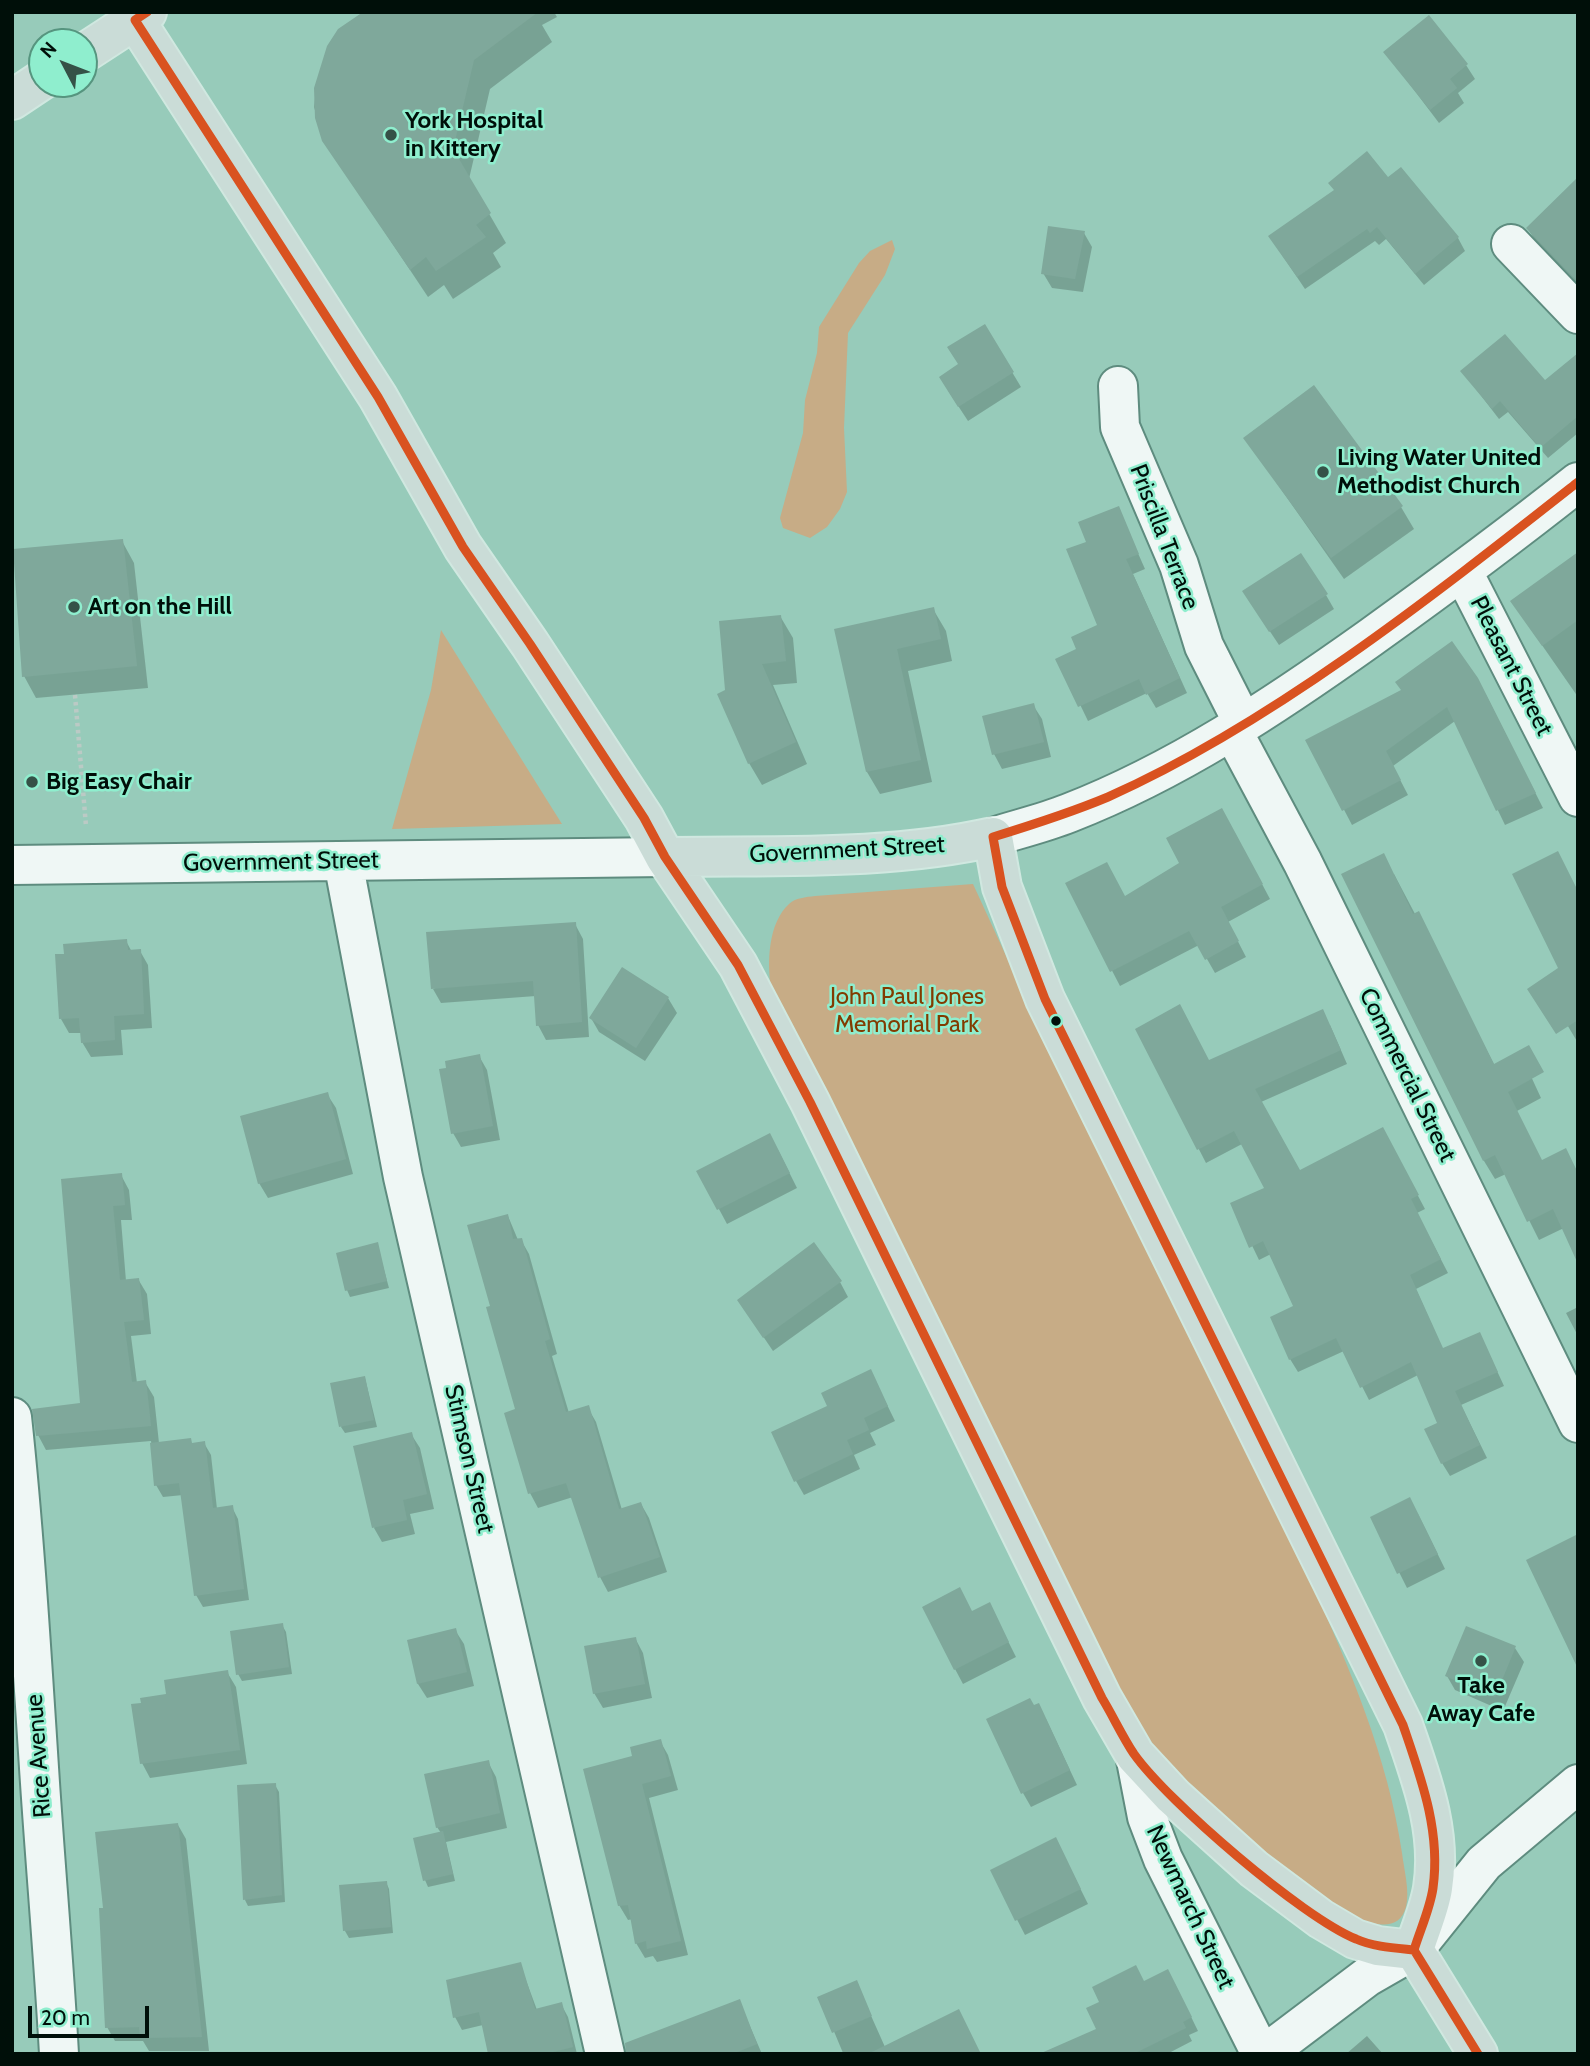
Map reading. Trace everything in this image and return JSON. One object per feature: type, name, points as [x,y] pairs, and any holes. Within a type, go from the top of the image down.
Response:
[{"type":"main road","points":[[98,43],[137,15]]},
{"type":"main road","name":"Newmarch Street","points":[[137,15],[378,397],[463,547],[644,818],[665,857],[738,965],[784,1049],[1096,1686],[1136,1755],[1173,1796],[1245,1861],[1321,1919],[1355,1939],[1378,1947],[1414,1950]]},
{"type":"main road","points":[[12,100],[28,89]]},
{"type":"main road","points":[[993,837],[1002,887],[1045,999],[1403,1726],[1427,1795],[1437,1848],[1433,1890],[1414,1950],[1475,2049]]},
{"type":"main road","name":"Government Street","points":[[665,857],[854,853],[953,845],[993,837]]},
{"type":"street","points":[[1511,244],[1578,314]]},
{"type":"street","name":"Priscilla Terrace","points":[[1118,386],[1120,427],[1180,565],[1203,646],[1238,726]]},
{"type":"street","name":"Government Street","points":[[993,837],[1070,813],[1175,763],[1238,726],[1315,677],[1463,572],[1578,482]]},
{"type":"street","name":"Pleasant Street","points":[[1463,572],[1578,797]]},
{"type":"street","name":"Commercial Street","points":[[1238,726],[1578,1423]]},
{"type":"street","name":"Government Street","points":[[12,865],[665,857]]},
{"type":"street","name":"Stimson Street","points":[[343,861],[403,1177],[605,2054]]},
{"type":"street","name":"Rice Avenue","points":[[12,1417],[27,1565],[27,1812],[52,1913],[58,2054]]},
{"type":"street","name":"Newmarch Street","points":[[1136,1755],[1147,1817],[1163,1859],[1263,2054]]},
{"type":"street","points":[[1263,2054],[1367,1977],[1414,1950],[1484,1863],[1578,1784]]},
{"type":"path","points":[[75,695],[87,834]]},
{"type":"green space","points":[[892,240],[895,249],[885,275],[848,333],[844,428],[847,492],[840,509],[827,527],[810,538],[783,528],[780,518],[803,433],[805,400],[817,353],[819,327],[859,263],[870,251]]},
{"type":"green space","points":[[441,630],[562,824],[392,829],[431,690]]},
{"type":"green space","name":"John Paul Jones Memorial Park","points":[[973,884],[1059,1071],[1310,1579],[1353,1679],[1387,1782],[1405,1873],[1406,1907],[1390,1924],[1360,1919],[1322,1898],[1280,1867],[1199,1794],[1153,1746],[1141,1729],[1071,1601],[771,988],[769,955],[773,932],[782,912],[794,900],[815,896]]},
{"type":"building","name":"York Hospital in Kittery","points":[[363,12],[538,12],[474,60],[453,149],[491,213],[476,225],[486,237],[436,271],[426,257],[410,270],[322,141],[315,118],[314,88],[327,46],[338,29]]},
{"type":"building","points":[[1429,15],[1468,64],[1450,79],[1457,88],[1430,110],[1383,52]]},
{"type":"building","points":[[1367,151],[1388,177],[1401,167],[1459,237],[1415,274],[1377,227],[1370,233],[1367,229],[1297,277],[1268,236],[1334,190],[1328,183]]},
{"type":"building","points":[[1578,177],[1578,282],[1526,228]]},
{"type":"building","points":[[1048,226],[1085,231],[1075,279],[1041,274]]},
{"type":"building","points":[[985,324],[1014,372],[958,407],[939,377],[958,364],[947,347]]},
{"type":"building","points":[[1505,334],[1545,380],[1578,353],[1578,416],[1540,448],[1500,401],[1492,409],[1460,371]]},
{"type":"building","name":"Living Water United Methodist Church","points":[[1314,385],[1403,506],[1331,558],[1243,438]]},
{"type":"building","points":[[1119,506],[1139,554],[1126,559],[1180,678],[1146,695],[1139,679],[1078,707],[1055,659],[1076,649],[1071,637],[1097,625],[1066,549],[1086,542],[1078,522]]},
{"type":"building","name":"Art on the Hill","points":[[123,539],[137,666],[22,677],[13,549]]},
{"type":"building","points":[[1578,552],[1578,620],[1542,646],[1510,601]]},
{"type":"building","points":[[1301,553],[1328,594],[1269,632],[1242,591]]},
{"type":"building","points":[[934,607],[941,639],[897,649],[921,760],[866,772],[834,629]]},
{"type":"building","points":[[781,615],[786,661],[762,664],[796,742],[748,764],[717,694],[725,690],[719,621]]},
{"type":"building","points":[[1452,641],[1478,678],[1536,793],[1496,811],[1447,707],[1386,751],[1401,780],[1342,811],[1305,740],[1401,690],[1395,682]]},
{"type":"building","points":[[1034,703],[1044,742],[992,755],[982,716]]},
{"type":"building","points":[[1222,808],[1263,884],[1221,907],[1239,941],[1205,960],[1189,931],[1110,972],[1065,883],[1107,862],[1125,896],[1179,863],[1166,838]]},
{"type":"building","points":[[1558,851],[1578,891],[1578,1020],[1556,1034],[1527,989],[1558,968],[1512,874]]},
{"type":"building","points":[[1384,853],[1413,914],[1419,911],[1494,1064],[1529,1045],[1544,1072],[1508,1092],[1542,1160],[1566,1148],[1578,1173],[1578,1264],[1553,1209],[1527,1222],[1495,1155],[1483,1161],[1341,874]]},
{"type":"building","points":[[576,922],[582,1022],[536,1026],[533,981],[431,989],[426,932]]},
{"type":"building","points":[[127,939],[128,950],[141,949],[144,1014],[114,1016],[115,1040],[81,1043],[79,1018],[59,1019],[55,954],[64,954],[63,944]]},
{"type":"building","points":[[622,967],[669,997],[636,1048],[589,1018]]},
{"type":"building","points":[[1180,1004],[1209,1060],[1323,1009],[1341,1050],[1255,1089],[1300,1170],[1383,1127],[1419,1195],[1411,1199],[1441,1259],[1410,1275],[1443,1348],[1480,1332],[1498,1372],[1455,1391],[1480,1445],[1441,1464],[1424,1429],[1437,1423],[1411,1362],[1360,1388],[1336,1338],[1289,1360],[1270,1317],[1293,1306],[1263,1241],[1249,1248],[1230,1203],[1264,1188],[1234,1131],[1197,1150],[1135,1029]]},
{"type":"building","points":[[480,1054],[493,1126],[451,1134],[439,1069],[446,1068],[445,1061]]},
{"type":"building","points":[[328,1092],[346,1159],[258,1184],[240,1116]]},
{"type":"building","points":[[770,1133],[790,1173],[717,1210],[696,1171]]},
{"type":"building","points":[[122,1173],[125,1205],[113,1206],[120,1280],[139,1278],[144,1320],[124,1322],[132,1382],[146,1380],[151,1426],[36,1436],[32,1409],[80,1403],[61,1179]]},
{"type":"building","points":[[508,1214],[513,1239],[522,1238],[550,1339],[545,1341],[566,1412],[589,1405],[619,1509],[641,1502],[660,1557],[598,1578],[566,1483],[528,1494],[504,1413],[515,1409],[486,1307],[490,1306],[467,1225]]},
{"type":"building","points":[[378,1242],[387,1281],[345,1291],[336,1253]]},
{"type":"building","points":[[814,1242],[842,1281],[763,1338],[737,1300]]},
{"type":"building","points":[[871,1369],[888,1406],[864,1418],[869,1430],[847,1440],[853,1454],[794,1482],[771,1432],[827,1406],[821,1393]]},
{"type":"building","points":[[365,1376],[374,1420],[339,1427],[330,1383]]},
{"type":"building","points":[[412,1432],[427,1494],[403,1500],[407,1520],[372,1528],[353,1446]]},
{"type":"building","points":[[191,1438],[192,1443],[205,1441],[213,1508],[233,1505],[244,1589],[194,1596],[179,1483],[154,1486],[150,1443]]},
{"type":"building","points":[[1410,1497],[1438,1554],[1397,1574],[1370,1517]]},
{"type":"building","points":[[1578,1534],[1578,1669],[1526,1560]]},
{"type":"building","points":[[960,1587],[972,1611],[990,1602],[1009,1642],[954,1670],[922,1607]]},
{"type":"building","points":[[283,1623],[289,1667],[236,1675],[230,1631]]},
{"type":"building","name":"Take Away Cafe","points":[[1466,1626],[1516,1646],[1495,1697],[1445,1676]]},
{"type":"building","points":[[456,1628],[467,1672],[417,1684],[407,1640]]},
{"type":"building","points":[[636,1637],[645,1684],[593,1694],[584,1646]]},
{"type":"building","points":[[228,1670],[240,1750],[140,1764],[131,1704],[141,1703],[140,1698],[166,1694],[164,1680]]},
{"type":"building","points":[[1030,1698],[1034,1705],[1039,1703],[1070,1770],[1021,1794],[986,1719]]},
{"type":"building","points":[[661,1739],[671,1776],[642,1784],[681,1941],[647,1949],[646,1941],[635,1944],[628,1905],[618,1906],[583,1769],[632,1756],[630,1747]]},
{"type":"building","points":[[489,1760],[500,1813],[436,1828],[424,1774]]},
{"type":"building","points":[[276,1783],[282,1895],[243,1900],[237,1785]]},
{"type":"building","points":[[178,1823],[202,2037],[140,2038],[139,2027],[105,2028],[99,1908],[103,1908],[95,1832]]},
{"type":"building","points":[[443,1831],[453,1874],[423,1881],[413,1838]]},
{"type":"building","points":[[1056,1837],[1081,1889],[1015,1921],[990,1870]]},
{"type":"building","points":[[387,1881],[391,1927],[343,1931],[339,1885]]},
{"type":"building","points":[[521,1962],[535,2009],[562,2002],[573,2047],[545,2054],[488,2054],[479,2012],[453,2018],[446,1980]]},
{"type":"building","points":[[1136,1965],[1144,1981],[1168,1969],[1192,2017],[1183,2022],[1186,2028],[1133,2054],[1039,2054],[1096,2029],[1086,2008],[1099,2002],[1092,1987]]},
{"type":"building","points":[[857,1980],[872,2016],[832,2033],[817,1997]]},
{"type":"building","points":[[740,1999],[757,2044],[732,2054],[626,2054],[625,2043]]},
{"type":"building","points":[[959,2009],[981,2054],[868,2054]]},
{"type":"transit line","points":[[147,12],[135,20],[378,397],[463,547],[530,644],[644,818],[665,857],[738,965],[810,1102],[1102,1698],[1134,1754],[1151,1775],[1205,1828],[1303,1908],[1332,1927],[1363,1942],[1414,1950]]},
{"type":"transit line","points":[[1414,1950],[1432,1896],[1434,1846],[1428,1805],[1403,1725],[1045,999],[1002,887],[993,837],[1108,797],[1231,733],[1352,654],[1578,482]]},
{"type":"transit line","points":[[1414,1950],[1478,2054]]},
{"type":"place","name":"York Hospital in Kittery","points":[[391,135]]},
{"type":"place","name":"Living Water United Methodist Church","points":[[1323,472]]},
{"type":"place","name":"Art on the Hill","points":[[74,607]]},
{"type":"place","name":"Big Easy Chair","points":[[32,782]]},
{"type":"place","name":"Take Away Cafe","points":[[1481,1661]]}]
